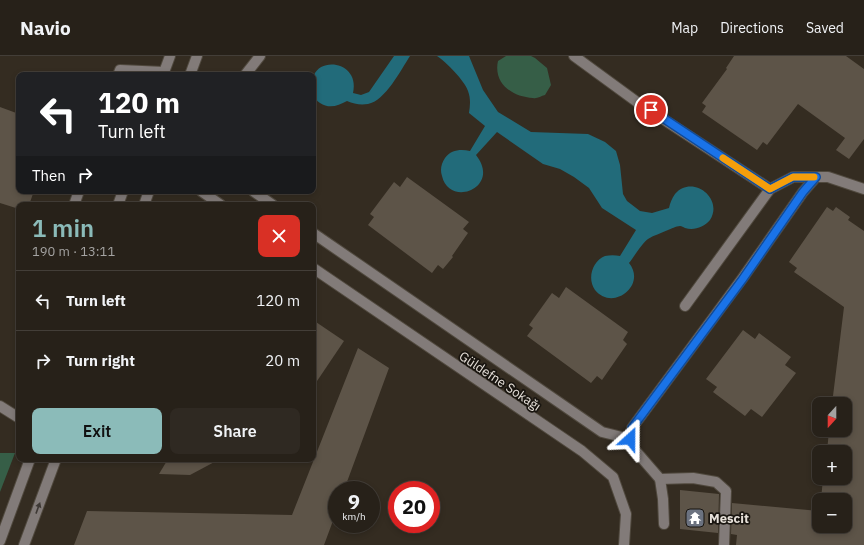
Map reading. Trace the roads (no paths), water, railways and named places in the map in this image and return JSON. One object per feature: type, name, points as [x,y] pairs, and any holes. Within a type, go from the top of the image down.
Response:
[{"type":"street","points":[[165,72],[170,56]]},
{"type":"street","points":[[191,72],[197,56]]},
{"type":"street","points":[[247,72],[260,56]]},
{"type":"street","points":[[574,56],[637,102],[770,189]]},
{"type":"street","points":[[119,72],[120,70],[142,72]]},
{"type":"street","points":[[684,306],[770,189],[793,177],[828,177],[864,188]]},
{"type":"street","points":[[664,524],[663,499],[660,479],[634,449],[630,439],[632,428],[742,280],[803,192],[816,177]]},
{"type":"street","points":[[205,194],[217,202]]},
{"type":"street","points":[[257,194],[269,202]]},
{"type":"street","points":[[316,235],[602,432],[630,439]]},
{"type":"street","name":"Güldefne Sokağı","points":[[316,270],[582,451],[613,477],[626,514],[624,545]]},
{"type":"street","points":[[0,406],[16,416]]},
{"type":"street","points":[[0,540],[29,462]]},
{"type":"street","points":[[24,545],[55,462]]},
{"type":"street","points":[[660,479],[693,478],[716,482],[726,491],[724,545]]},
{"type":"water","points":[[394,56],[410,56],[386,91],[374,102],[368,104],[355,104],[347,101],[337,105],[323,105],[316,99],[316,72],[324,66],[332,64],[339,66],[346,69],[351,75],[354,83],[353,93],[361,95],[369,92]]},
{"type":"water","points":[[437,56],[469,56],[483,90],[498,112],[531,132],[588,134],[605,142],[616,151],[620,165],[623,194],[627,201],[640,211],[652,213],[669,208],[675,194],[682,188],[690,187],[704,191],[710,197],[713,204],[713,212],[710,220],[699,228],[688,229],[677,226],[648,239],[629,263],[633,271],[634,280],[631,287],[626,293],[618,297],[610,298],[602,296],[595,290],[591,281],[594,266],[601,258],[605,256],[620,256],[636,230],[602,208],[589,188],[574,177],[560,169],[543,164],[497,132],[476,155],[482,167],[483,177],[479,185],[471,190],[463,192],[454,191],[447,186],[441,172],[445,158],[450,153],[456,151],[470,151],[485,126],[469,113],[470,97],[463,82],[450,67]]},
{"type":"place","name":"Mescit","points":[[695,518]]}]
